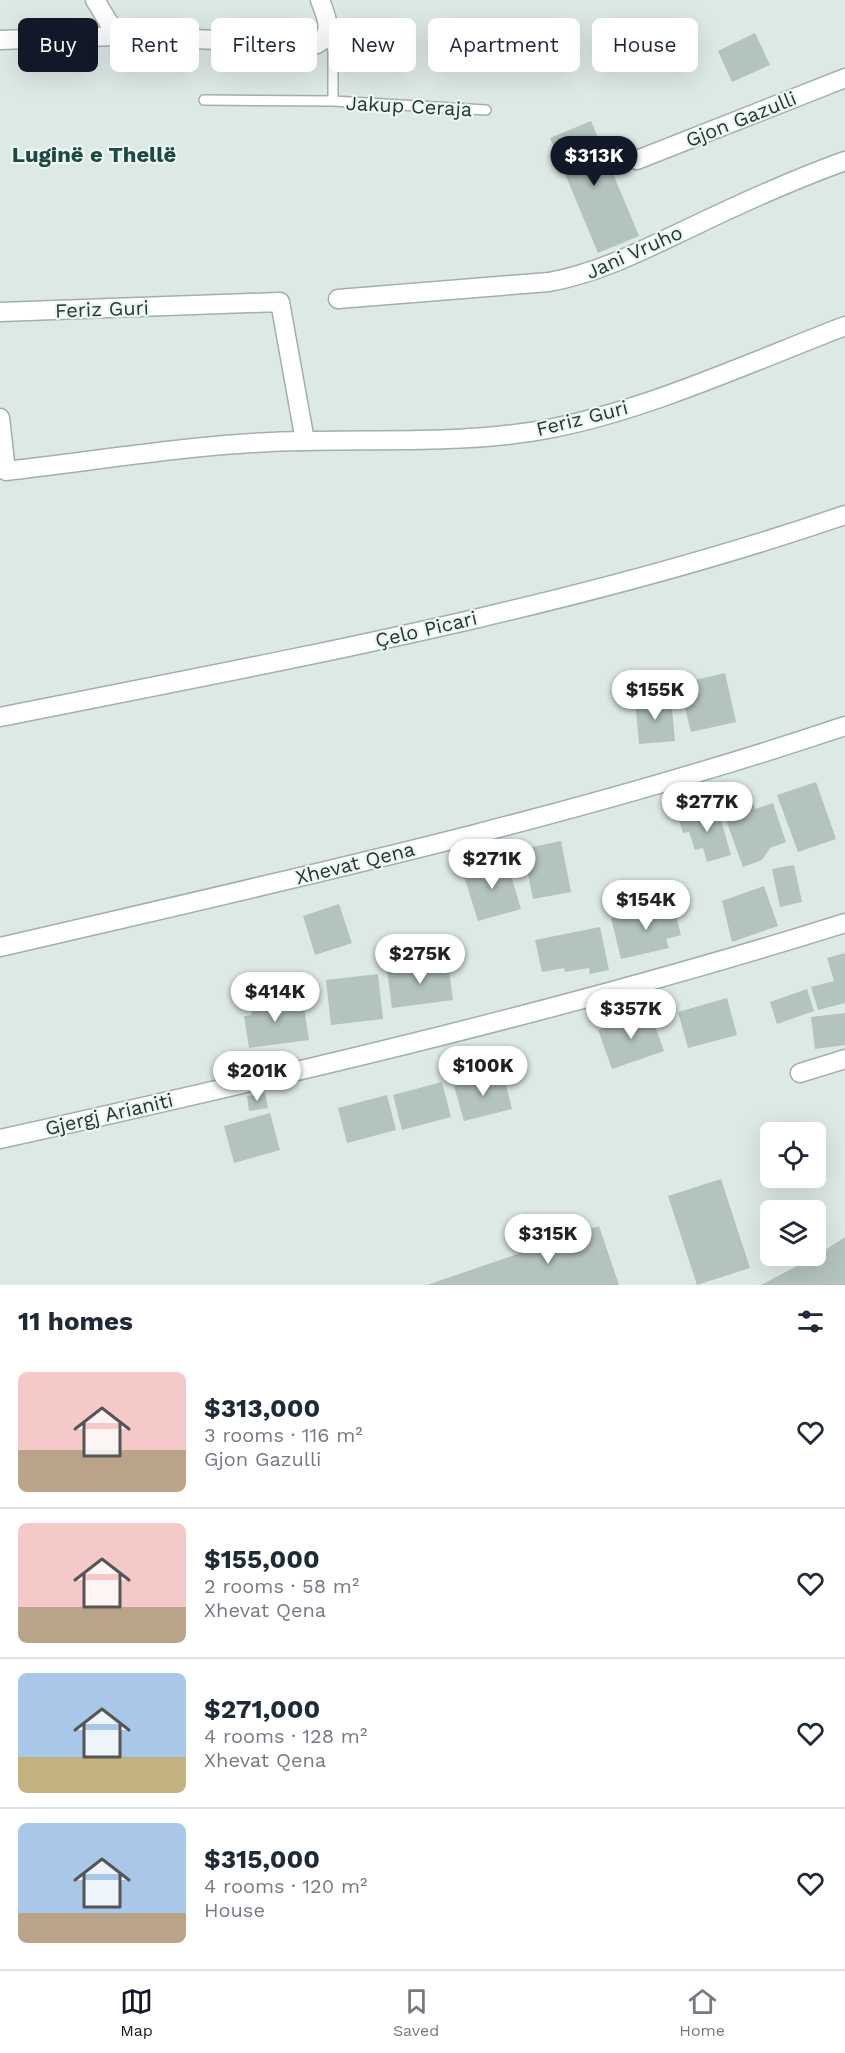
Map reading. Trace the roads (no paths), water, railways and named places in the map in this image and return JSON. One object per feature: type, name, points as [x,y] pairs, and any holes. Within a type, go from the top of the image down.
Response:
[{"type":"street","points":[[95,0],[110,25]]},
{"type":"street","points":[[199,40],[307,45],[323,40],[328,32],[320,0]]},
{"type":"street","points":[[0,40],[110,36]]},
{"type":"street","name":"Gjon Gazulli","points":[[637,160],[845,78]]},
{"type":"street","name":"Jani Vruho","points":[[338,299],[549,282],[579,276],[610,266],[746,201],[845,161]]},
{"type":"street","name":"Feriz Guri","points":[[0,312],[280,302],[305,441]]},
{"type":"street","name":"Feriz Guri","points":[[0,418],[6,471],[231,446],[305,441],[444,439],[552,428],[602,417],[845,326]]},
{"type":"street","name":"Çelo Picari","points":[[0,717],[374,641],[597,590],[693,565],[845,515]]},
{"type":"street","name":"Xhevat Qena","points":[[0,946],[267,884],[556,812],[845,726]]},
{"type":"street","name":"Gjergj Arianiti","points":[[0,1139],[276,1075],[629,986],[845,923]]},
{"type":"street","points":[[800,1073],[845,1059]]},
{"type":"lane","name":"Jakup Ceraja","points":[[328,32],[333,51],[333,101]]},
{"type":"lane","name":"Jakup Ceraja","points":[[204,100],[333,101],[486,110]]},
{"type":"district","name":"Luginë e Thellë","points":[[94,154]]}]
